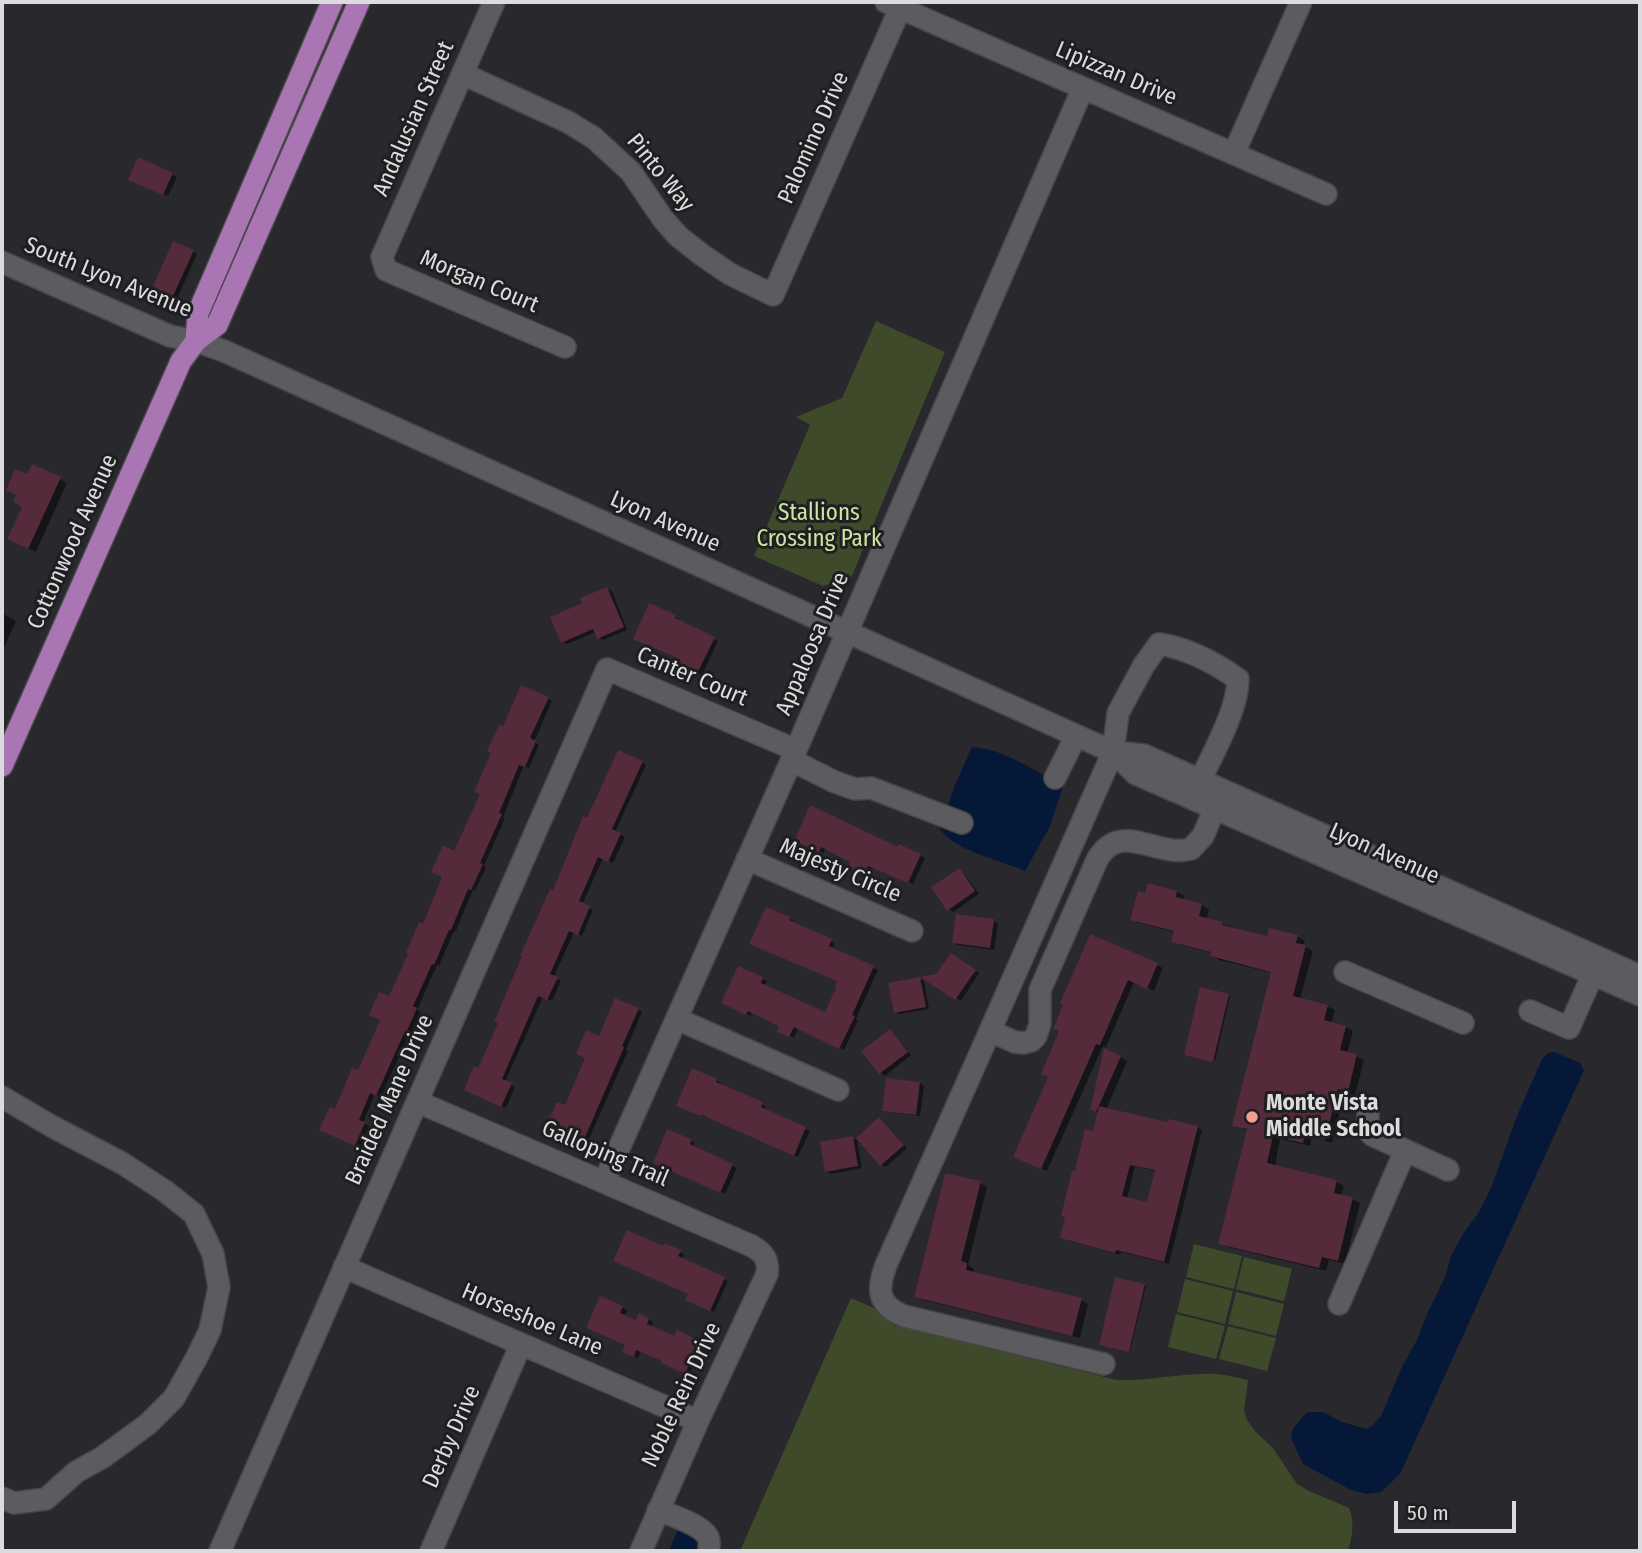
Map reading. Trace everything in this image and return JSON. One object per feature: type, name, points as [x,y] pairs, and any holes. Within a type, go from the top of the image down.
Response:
[{"type":"main road","name":"Cottonwood Avenue","points":[[196,341],[198,313],[332,2]]},
{"type":"main road","name":"Cottonwood Avenue","points":[[2,766],[181,361],[196,341],[218,326],[359,2]]},
{"type":"street","name":"Andalusian Street","points":[[382,257],[494,2]]},
{"type":"street","points":[[1234,153],[1301,2]]},
{"type":"street","name":"Lipizzan Drive","points":[[896,4],[1325,194]]},
{"type":"street","name":"Palomino Drive","points":[[773,295],[896,4]]},
{"type":"street","name":"Pinto Way","points":[[463,74],[568,122],[594,138],[631,172],[678,236],[730,274],[773,295]]},
{"type":"street","name":"Appaloosa Drive","points":[[604,1182],[1083,88]]},
{"type":"street","name":"Morgan Court","points":[[382,257],[386,270],[565,347]]},
{"type":"street","name":"South Lyon Avenue","points":[[2,262],[170,336],[196,341]]},
{"type":"street","name":"Lyon Avenue","points":[[196,341],[225,351],[1076,736],[1113,752],[1144,755],[1201,779],[1640,975]]},
{"type":"street","points":[[1104,1364],[904,1316],[886,1306],[881,1294],[881,1279],[1113,752],[1118,713],[1144,665],[1159,644],[1174,646],[1221,667],[1238,679],[1238,690],[1230,715],[1201,779]]},
{"type":"street","name":"Canter Court","points":[[607,669],[793,755],[835,782],[855,789],[871,788],[962,822]]},
{"type":"street","name":"Braided Mane Drive","points":[[220,1551],[607,669]]},
{"type":"street","points":[[1055,778],[1076,736]]},
{"type":"street","name":"Lyon Avenue","points":[[1113,752],[1136,774],[1640,995]]},
{"type":"street","points":[[990,1031],[1015,1042],[1024,1043],[1036,1037],[1040,1024],[1040,990],[1104,848],[1125,840],[1175,851],[1191,849],[1203,835],[1215,808]]},
{"type":"street","name":"Majesty Circle","points":[[747,859],[912,931]]},
{"type":"street","points":[[1345,972],[1462,1023]]},
{"type":"street","points":[[1530,1011],[1569,1028],[1592,974]]},
{"type":"street","points":[[677,1019],[838,1090]]},
{"type":"street","points":[[2,1097],[122,1163],[194,1214],[214,1254],[219,1287],[210,1330],[197,1357],[174,1398],[148,1424],[103,1457],[76,1472],[46,1499],[14,1503],[2,1498]]},
{"type":"street","name":"Galloping Trail","points":[[418,1102],[752,1246],[762,1252],[766,1261]]},
{"type":"street","points":[[1368,1114],[1367,1129],[1372,1135],[1448,1170]]},
{"type":"street","points":[[1339,1304],[1405,1151]]},
{"type":"street","name":"Noble Rein Drive","points":[[641,1551],[698,1421],[767,1275],[766,1261]]},
{"type":"street","name":"Horseshoe Lane","points":[[344,1267],[698,1421]]},
{"type":"street","name":"Derby Drive","points":[[430,1551],[522,1344]]},
{"type":"street","points":[[659,1510],[704,1532],[709,1539],[709,1548]]},
{"type":"green space","name":"Stallions Crossing Park","points":[[876,321],[945,352],[852,576],[823,586],[754,556],[810,425],[796,417],[842,398]]},
{"type":"green space","points":[[1194,1244],[1242,1256],[1234,1289],[1186,1277]]},
{"type":"green space","points":[[1244,1257],[1292,1269],[1284,1301],[1236,1289]]},
{"type":"green space","points":[[1185,1279],[1233,1291],[1225,1324],[1177,1312]]},
{"type":"green space","points":[[1236,1292],[1284,1304],[1276,1336],[1228,1324]]},
{"type":"green space","points":[[851,1298],[876,1309],[894,1325],[1117,1380],[1211,1374],[1248,1380],[1244,1411],[1255,1431],[1273,1448],[1297,1484],[1349,1508],[1352,1535],[1348,1551],[740,1551]]},
{"type":"green space","points":[[1176,1314],[1225,1326],[1216,1359],[1168,1347]]},
{"type":"green space","points":[[1228,1326],[1276,1338],[1267,1371],[1219,1359]]},
{"type":"water","points":[[972,747],[1007,756],[1063,786],[1050,826],[1025,871],[967,849],[940,829],[954,787]]},
{"type":"water","points":[[1554,1052],[1580,1063],[1584,1070],[1400,1474],[1381,1492],[1367,1494],[1351,1490],[1303,1464],[1291,1438],[1293,1429],[1307,1412],[1323,1412],[1342,1422],[1366,1429],[1381,1416],[1445,1277],[1451,1256],[1491,1188],[1517,1116],[1542,1059],[1548,1053]]},
{"type":"water","points":[[680,1525],[690,1529],[707,1551],[669,1551]]},
{"type":"building","points":[[138,157],[173,173],[163,195],[128,180]]},
{"type":"building","points":[[173,241],[194,250],[172,298],[152,289]]},
{"type":"building","points":[[32,464],[61,477],[28,549],[7,539],[22,507],[13,502],[16,495],[6,490],[15,469],[27,474]]},
{"type":"building","points":[[607,587],[624,627],[597,639],[593,629],[561,643],[550,617],[582,603],[580,598]]},
{"type":"building","points":[[649,603],[715,637],[697,674],[672,662],[675,657],[633,639]]},
{"type":"building","points":[[521,685],[549,697],[530,738],[536,741],[525,767],[519,765],[499,813],[502,814],[480,863],[483,864],[471,890],[468,889],[434,965],[432,964],[413,1006],[417,1008],[407,1031],[376,1096],[370,1093],[359,1120],[365,1122],[355,1146],[319,1130],[330,1107],[335,1109],[352,1068],[358,1070],[380,1020],[369,1015],[379,992],[389,996],[419,922],[423,924],[442,877],[431,872],[443,845],[454,851],[480,794],[474,792],[491,753],[487,751],[499,725],[503,726]]},
{"type":"building","points":[[618,750],[643,761],[612,829],[621,833],[608,862],[598,857],[579,901],[590,906],[578,935],[569,931],[550,974],[558,977],[547,1000],[538,996],[502,1079],[512,1083],[501,1107],[464,1090],[474,1066],[478,1068],[498,1023],[494,1022],[520,956],[550,889],[553,890],[583,816],[587,818]]},
{"type":"building","points":[[810,805],[898,847],[899,844],[921,854],[908,883],[868,866],[864,874],[848,866],[850,862],[821,847],[819,852],[794,841]]},
{"type":"building","points":[[960,868],[975,891],[947,911],[931,887]]},
{"type":"building","points":[[1148,883],[1177,891],[1176,897],[1202,904],[1199,916],[1223,922],[1222,925],[1267,936],[1269,928],[1298,935],[1296,943],[1306,945],[1293,996],[1328,1005],[1324,1020],[1346,1026],[1340,1050],[1357,1054],[1348,1092],[1338,1089],[1325,1140],[1305,1135],[1303,1143],[1273,1136],[1267,1163],[1337,1180],[1334,1193],[1353,1197],[1338,1261],[1322,1257],[1319,1268],[1218,1244],[1247,1129],[1232,1126],[1271,972],[1210,956],[1211,952],[1171,942],[1174,931],[1130,920],[1138,891],[1145,893]]},
{"type":"building","points":[[766,907],[832,939],[829,946],[874,966],[839,1049],[794,1027],[789,1037],[777,1032],[779,1026],[748,1011],[746,1015],[721,1003],[738,966],[763,977],[761,983],[825,1012],[837,981],[749,944]]},
{"type":"building","points":[[956,914],[994,919],[990,948],[952,943]]},
{"type":"building","points":[[1090,934],[1158,963],[1147,989],[1128,980],[1100,1045],[1096,1044],[1041,1169],[1013,1157],[1048,1077],[1041,1074],[1059,1031],[1053,1029],[1063,1005],[1060,1003]]},
{"type":"building","points":[[951,953],[976,970],[955,1000],[920,977],[936,974]]},
{"type":"building","points":[[920,977],[926,1007],[894,1013],[888,983]]},
{"type":"building","points":[[1200,987],[1229,994],[1213,1062],[1184,1055]]},
{"type":"building","points":[[615,998],[639,1008],[583,1142],[546,1126],[557,1102],[565,1105],[585,1058],[576,1054],[586,1030],[599,1036]]},
{"type":"building","points":[[890,1029],[908,1052],[879,1074],[861,1051]]},
{"type":"building","points":[[1104,1048],[1121,1056],[1096,1112],[1090,1110]]},
{"type":"building","points":[[692,1068],[717,1079],[716,1082],[763,1102],[761,1107],[806,1127],[794,1156],[676,1106]]},
{"type":"building","points":[[886,1078],[920,1082],[916,1115],[882,1111]]},
{"type":"building","points":[[1099,1106],[1167,1122],[1168,1119],[1198,1126],[1164,1262],[1116,1250],[1115,1253],[1060,1238],[1065,1217],[1061,1216],[1072,1171],[1075,1171],[1085,1129],[1093,1131]],"holes":[[[1130,1165],[1155,1170],[1147,1202],[1122,1196]]]},
{"type":"building","points":[[879,1117],[904,1145],[880,1166],[856,1138]]},
{"type":"building","points":[[667,1129],[691,1139],[690,1144],[733,1164],[720,1193],[653,1163]]},
{"type":"building","points":[[853,1136],[858,1166],[825,1172],[820,1142]]},
{"type":"building","points":[[945,1173],[981,1181],[961,1261],[967,1263],[966,1270],[1082,1298],[1072,1336],[914,1297]]},
{"type":"building","points":[[627,1230],[663,1246],[664,1243],[681,1250],[678,1256],[725,1277],[710,1311],[685,1300],[688,1294],[613,1261]]},
{"type":"building","points":[[1115,1277],[1145,1284],[1129,1352],[1099,1345]]},
{"type":"building","points":[[600,1296],[623,1306],[620,1313],[636,1320],[639,1313],[649,1318],[647,1324],[674,1336],[677,1330],[700,1341],[685,1374],[636,1350],[634,1357],[622,1352],[625,1345],[586,1328]]},
{"type":"place","name":"Monte Vista Middle School","points":[[1252,1117]]}]
